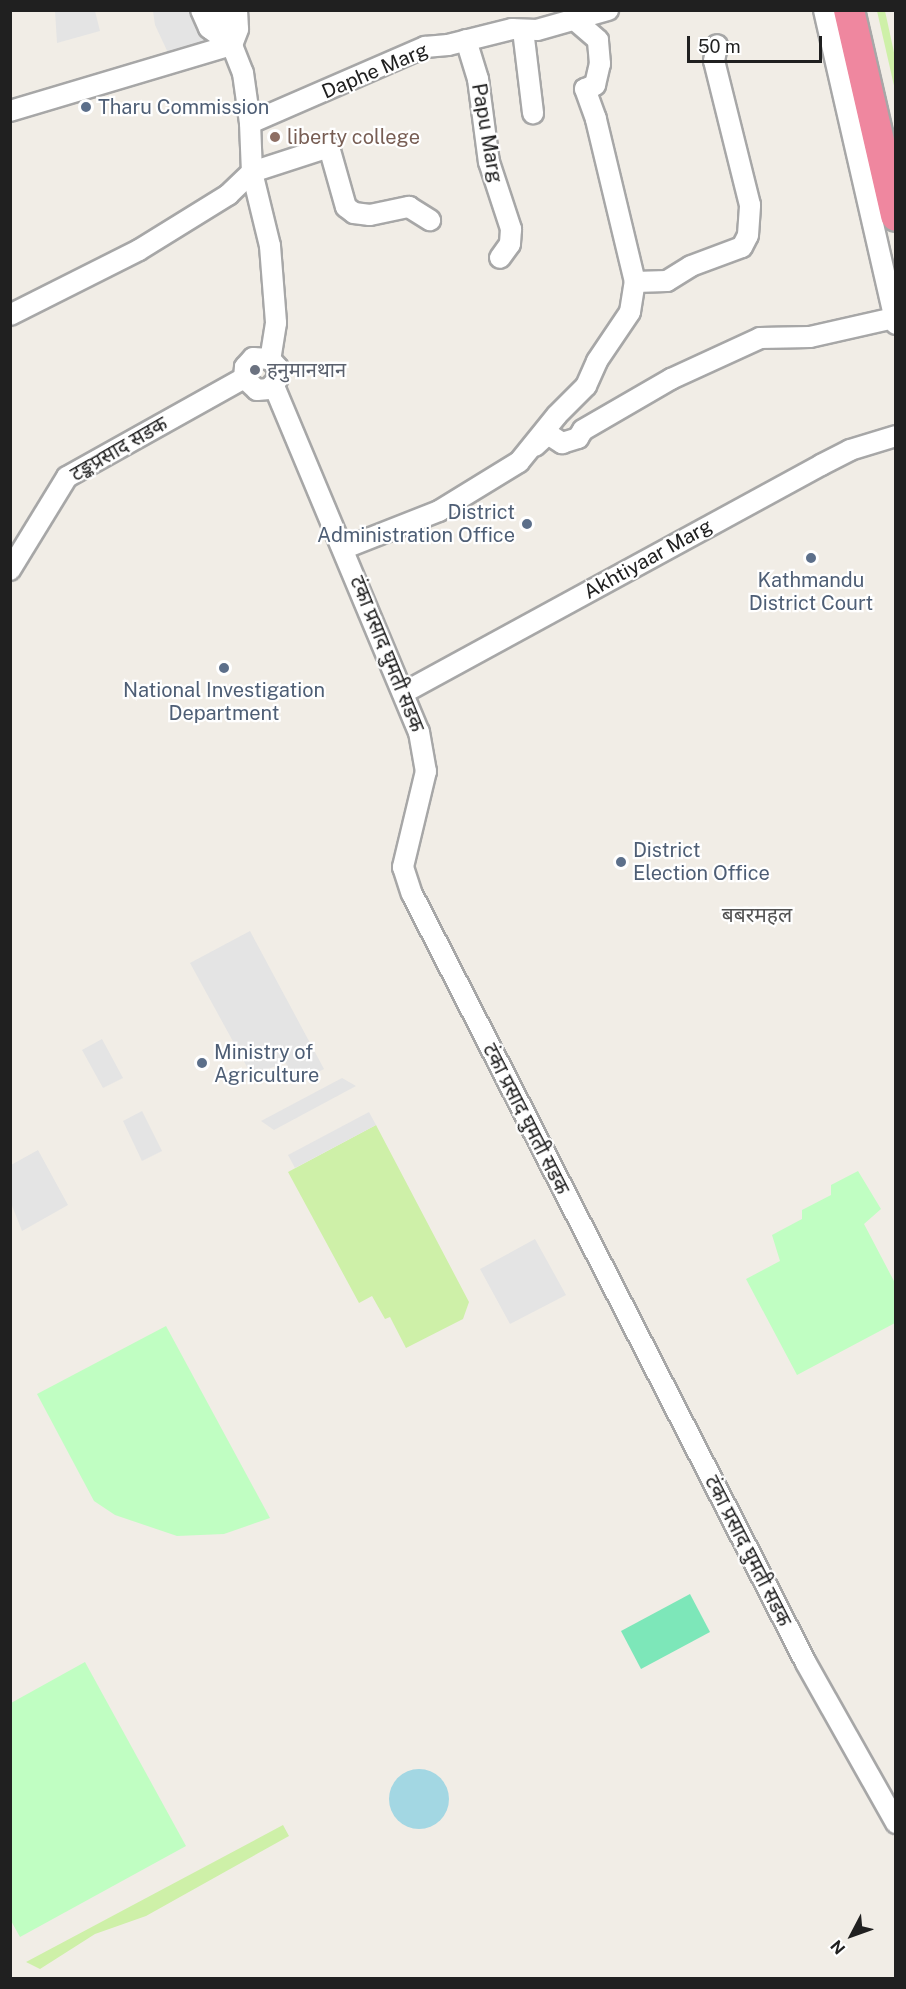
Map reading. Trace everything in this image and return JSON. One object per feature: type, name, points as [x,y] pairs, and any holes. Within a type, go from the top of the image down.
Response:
[{"type":"highway","points":[[849,10],[896,216]]},
{"type":"highway","points":[[868,10],[896,129]]},
{"type":"street","points":[[201,10],[209,28],[232,45]]},
{"type":"street","points":[[218,10],[243,73],[250,123],[252,172],[270,246],[276,323],[270,359]]},
{"type":"street","points":[[232,45],[238,29],[237,10]]},
{"type":"street","name":"Daphe Marg","points":[[250,123],[425,47],[523,30],[537,30],[608,10]]},
{"type":"street","points":[[345,548],[439,511],[519,462],[548,434],[561,443],[578,438],[583,430],[671,379],[760,338],[810,337],[895,321],[824,10]]},
{"type":"street","points":[[529,452],[557,415],[586,386],[597,361],[630,312],[635,282],[596,119],[585,89],[595,85],[600,64],[598,40],[573,18]]},
{"type":"street","points":[[523,30],[534,113]]},
{"type":"street","name":"Papu Marg","points":[[466,40],[478,79],[489,162],[510,229],[510,244],[500,258]]},
{"type":"street","points":[[10,111],[232,45]]},
{"type":"street","points":[[635,282],[667,281],[690,266],[742,247],[748,235],[750,205],[714,61],[717,45]]},
{"type":"street","points":[[10,315],[139,250],[228,195],[252,172],[329,147],[346,207],[354,213],[370,215],[409,207],[430,220]]},
{"type":"street","points":[[259,356],[270,359],[278,368],[274,386],[257,390],[244,378],[248,362],[259,356]]},
{"type":"street","name":"टङ्कप्रसाद सडक","points":[[10,570],[67,477],[244,378]]},
{"type":"street","name":"टंका प्रसाद घुमती सडक","points":[[274,386],[405,692],[426,760],[423,790],[403,867],[412,894],[806,1663],[896,1823]]},
{"type":"street","name":"Akhtiyaar Marg","points":[[405,692],[840,455],[896,435]]},
{"type":"green space","points":[[877,11],[885,11],[895,57],[895,90]]},
{"type":"green space","points":[[376,1125],[469,1302],[463,1319],[406,1348],[390,1317],[385,1319],[372,1296],[359,1303],[288,1172]]},
{"type":"green space","points":[[858,1171],[881,1209],[864,1224],[895,1283],[895,1323],[797,1375],[746,1279],[780,1261],[772,1235],[802,1219],[802,1210],[831,1195],[831,1185]]},
{"type":"green space","points":[[166,1326],[270,1518],[224,1534],[177,1536],[115,1515],[94,1501],[37,1394]]},
{"type":"green space","points":[[690,1594],[710,1632],[641,1669],[621,1631]]},
{"type":"green space","points":[[85,1662],[186,1846],[20,1937],[10,1919],[11,1703]]},
{"type":"green space","points":[[283,1825],[289,1836],[146,1916],[95,1934],[40,1969],[26,1962]]},
{"type":"shaded area","points":[[55,11],[95,11],[100,31],[57,43]]},
{"type":"shaded area","points":[[153,11],[189,11],[213,44],[170,57],[155,25]]},
{"type":"shaded area","points":[[250,931],[324,1069],[297,1083],[285,1062],[252,1076],[190,963]]},
{"type":"shaded area","points":[[102,1039],[123,1078],[103,1088],[82,1050]]},
{"type":"shaded area","points":[[342,1078],[356,1086],[274,1130],[261,1121]]},
{"type":"shaded area","points":[[142,1111],[162,1151],[142,1161],[123,1121]]},
{"type":"shaded area","points":[[369,1112],[376,1125],[295,1168],[288,1155]]},
{"type":"shaded area","points":[[38,1150],[68,1205],[22,1231],[11,1203],[11,1165]]},
{"type":"shaded area","points":[[535,1239],[566,1295],[510,1324],[480,1269]]},
{"type":"water","points":[[419,1769],[436,1774],[444,1782],[449,1799],[444,1816],[436,1824],[419,1829],[402,1824],[394,1816],[389,1799],[394,1782],[402,1774]]},
{"type":"place","name":"Tharu Commission","points":[[86,107]]},
{"type":"place","name":"liberty college","points":[[275,137]]},
{"type":"place","name":"हनुमानथान","points":[[255,370]]},
{"type":"place","name":"District Administration Office","points":[[527,524]]},
{"type":"place","name":"Kathmandu District Court","points":[[811,558]]},
{"type":"place","name":"National Investigation Department","points":[[224,668]]},
{"type":"place","name":"District Election Office","points":[[621,862]]},
{"type":"place","name":"Ministry of Agriculture","points":[[202,1063]]},
{"type":"district","name":"बबरमहल","points":[[757,915]]}]
